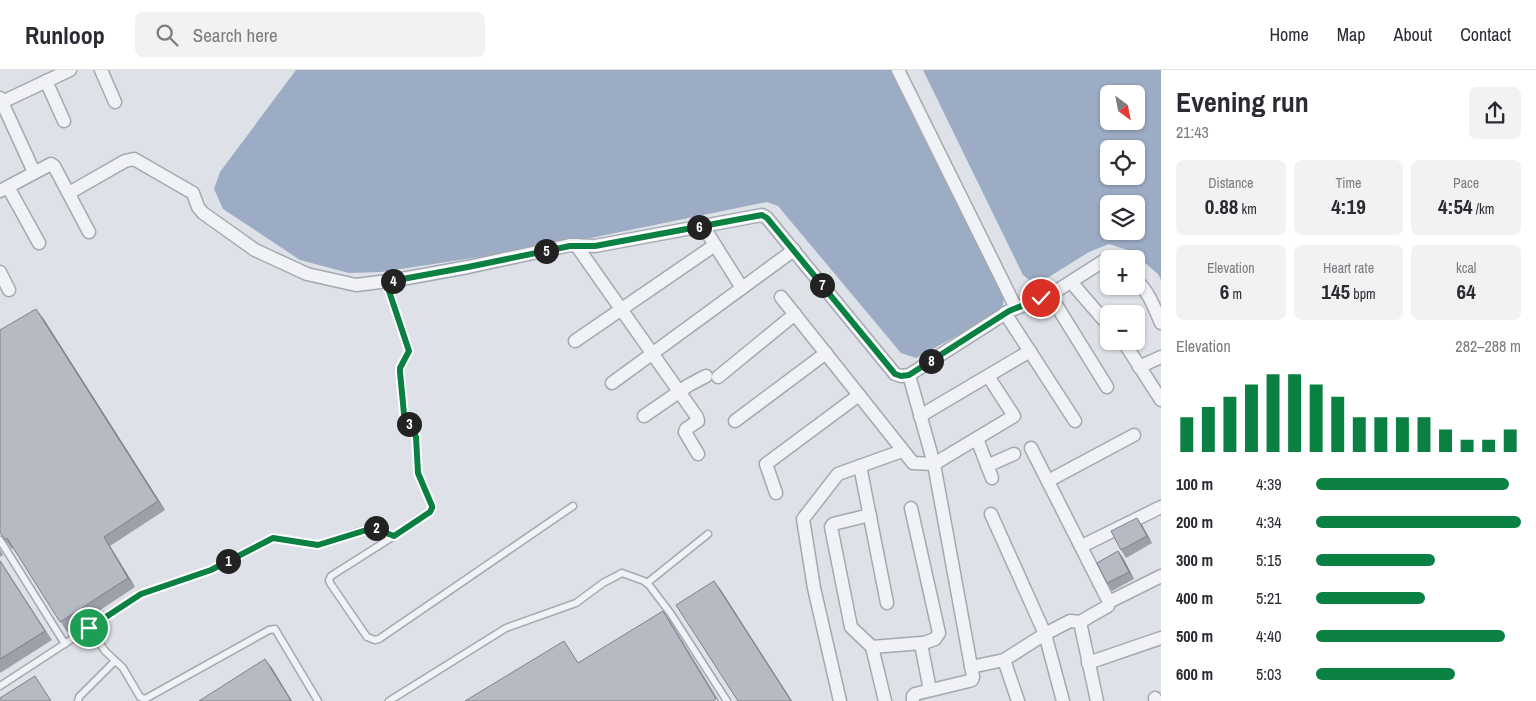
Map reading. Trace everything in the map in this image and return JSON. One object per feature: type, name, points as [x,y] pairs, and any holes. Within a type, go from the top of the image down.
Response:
[{"type":"street","points":[[34,172],[1,101],[70,70]]},
{"type":"street","points":[[101,70],[115,102]]},
{"type":"street","points":[[898,70],[1030,351],[1075,421]]},
{"type":"street","points":[[46,81],[64,121]]},
{"type":"street","points":[[69,193],[125,161],[134,159],[193,193],[203,213],[260,252],[309,276],[356,285],[386,282],[468,267],[566,246],[595,246],[762,215],[767,218],[794,250],[895,374],[901,376],[909,375],[1011,310],[1050,295],[1100,263]]},
{"type":"street","points":[[39,242],[4,189],[51,164],[54,166],[89,232]]},
{"type":"street","points":[[702,226],[742,288]]},
{"type":"street","points":[[576,245],[698,419],[685,432],[698,454]]},
{"type":"street","points":[[574,341],[715,245]]},
{"type":"street","points":[[612,383],[794,250]]},
{"type":"street","points":[[0,272],[9,290]]},
{"type":"street","points":[[1071,282],[1100,316]]},
{"type":"street","points":[[1145,289],[1161,322]]},
{"type":"street","points":[[1050,295],[1107,387]]},
{"type":"street","points":[[781,297],[913,463],[934,464],[1014,416],[988,376]]},
{"type":"street","points":[[644,416],[680,392],[712,376],[795,314]]},
{"type":"street","points":[[1129,350],[1161,400]]},
{"type":"street","points":[[920,416],[1030,351]]},
{"type":"street","points":[[735,421],[826,353]]},
{"type":"street","points":[[1139,366],[1161,357]]},
{"type":"street","points":[[909,375],[934,464],[972,680],[915,694],[910,700]]},
{"type":"street","points":[[776,493],[766,464],[859,395]]},
{"type":"street","points":[[1048,480],[1134,435]]},
{"type":"street","points":[[976,439],[992,478]]},
{"type":"street","points":[[1031,448],[1109,602]]},
{"type":"street","points":[[840,701],[814,588],[802,521],[838,474],[902,451]]},
{"type":"street","points":[[987,466],[1014,454]]},
{"type":"street","points":[[860,466],[887,603]]},
{"type":"street","points":[[1082,546],[1161,507]]},
{"type":"street","points":[[872,647],[930,642],[939,633],[911,508]]},
{"type":"street","points":[[991,514],[1045,634],[1063,701]]},
{"type":"street","points":[[870,515],[833,524],[831,527],[851,627],[872,647],[885,701]]},
{"type":"street","points":[[971,667],[1004,660],[1045,634],[1070,621],[1080,622],[1108,606],[1109,602],[1161,576]]},
{"type":"street","points":[[1080,622],[1097,701]]},
{"type":"street","points":[[1088,663],[1161,638]]},
{"type":"street","points":[[922,643],[921,647],[930,690]]},
{"type":"street","points":[[1004,660],[1018,701]]},
{"type":"lane","points":[[386,282],[409,351],[400,368],[404,414],[416,437],[418,473],[432,508],[430,512],[331,576],[330,583],[367,637],[379,639],[572,506]]},
{"type":"lane","points":[[0,686],[141,594],[211,570],[273,538],[318,545],[373,528],[394,536]]},
{"type":"lane","points":[[647,583],[708,534]]},
{"type":"lane","points":[[0,540],[65,644]]},
{"type":"lane","points":[[388,701],[506,628],[576,603],[604,582],[622,573],[647,583],[670,614],[727,701]]},
{"type":"lane","points":[[89,628],[103,649],[123,668],[140,697],[145,699],[269,630],[275,629],[318,701]]},
{"type":"lane","points":[[78,701],[115,661]]},
{"type":"water","points":[[296,70],[894,70],[1004,295],[1003,305],[995,315],[916,358],[901,353],[778,206],[767,202],[552,246],[381,272],[349,273],[300,260],[223,209],[214,189],[220,172]]},
{"type":"water","points":[[923,70],[1161,70],[1161,280],[1158,274],[1145,263],[1145,250],[1128,250],[1109,244],[1089,252],[1049,277],[1032,282],[1023,275]]},
{"type":"building","points":[[36,309],[158,501],[104,537],[128,578],[60,622],[7,538],[5,540],[0,532],[0,330]]},
{"type":"building","points":[[1137,518],[1147,536],[1121,550],[1111,531]]},
{"type":"building","points":[[1118,551],[1129,572],[1107,583],[1097,563]]},
{"type":"building","points":[[0,561],[45,631],[0,659]]},
{"type":"building","points":[[714,581],[791,701],[738,701],[676,605]]},
{"type":"building","points":[[663,611],[716,699],[713,701],[465,701],[564,641],[578,663]]},
{"type":"building","points":[[265,659],[291,701],[199,701]]},
{"type":"building","points":[[35,676],[51,701],[0,701],[0,698]]},
{"type":"route","points":[[89,628],[145,592],[211,570],[273,538],[318,545],[368,528],[376,528],[394,536],[430,512],[432,506],[418,473],[416,437],[404,414],[400,368],[409,351],[386,282],[570,246],[595,246],[762,215],[767,218],[895,374],[901,376],[909,375],[1009,311],[1041,298]]}]
